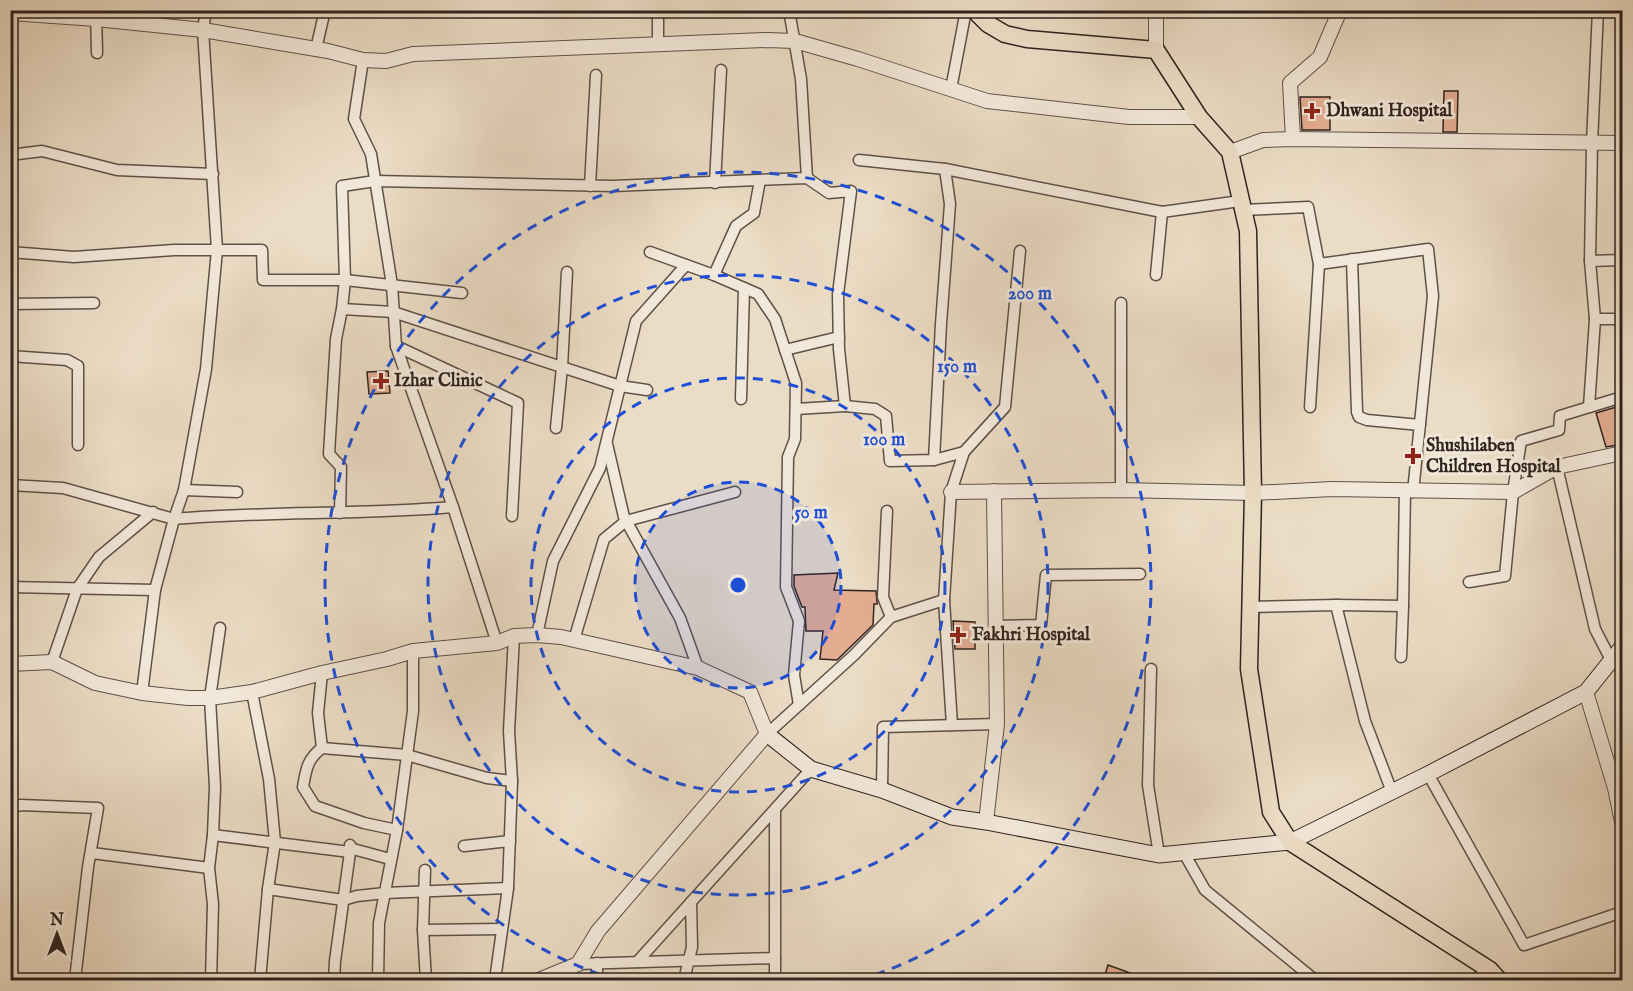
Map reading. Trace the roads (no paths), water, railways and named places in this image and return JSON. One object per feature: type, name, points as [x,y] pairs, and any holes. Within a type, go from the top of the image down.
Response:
[{"type":"main road","points":[[978,10],[978,14],[988,24],[1005,34],[1028,39],[1156,50],[1199,117],[1230,152],[1248,231],[1253,493],[1249,669],[1271,812],[1290,843],[1494,975]]},
{"type":"main road","points":[[767,734],[811,769],[882,790],[952,817],[1159,855],[1290,843],[1586,692],[1623,647]]},
{"type":"street","points":[[142,693],[155,590],[184,490],[206,369],[217,250],[203,30],[206,10]]},
{"type":"street","points":[[316,50],[325,10]]},
{"type":"street","points":[[658,10],[658,44]]},
{"type":"street","points":[[789,10],[801,79],[807,178]]},
{"type":"street","points":[[951,89],[966,10]]},
{"type":"street","points":[[1156,10],[1156,50]]},
{"type":"street","points":[[1293,139],[1290,83],[1320,57],[1340,10]]},
{"type":"street","points":[[1589,406],[1595,319],[1590,261],[1598,10]]},
{"type":"street","points":[[10,13],[96,15],[203,30],[363,60],[386,61],[413,54],[480,50],[795,41],[987,101],[1129,117],[1199,117]]},
{"type":"street","points":[[96,15],[97,53]]},
{"type":"street","points":[[363,60],[354,119],[371,154],[392,285],[396,346],[453,507],[497,643]]},
{"type":"street","points":[[715,183],[721,70]]},
{"type":"street","points":[[590,186],[596,75]]},
{"type":"street","points":[[1230,152],[1263,140],[1293,139],[1623,143]]},
{"type":"street","points":[[10,155],[42,151],[117,170],[213,174]]},
{"type":"street","points":[[859,160],[945,169],[1162,212],[1242,206],[1308,207],[1319,264],[1310,407]]},
{"type":"street","points":[[934,460],[950,204],[945,169]]},
{"type":"street","points":[[340,513],[341,467],[329,454],[336,339],[345,280],[342,186],[375,181],[590,186],[807,178],[829,193],[851,191],[838,294],[845,406]]},
{"type":"street","points":[[714,274],[735,226],[754,213],[760,180]]},
{"type":"street","points":[[1156,274],[1162,212]]},
{"type":"street","points":[[1319,264],[1428,249],[1433,296],[1420,425],[1409,491],[1401,657]]},
{"type":"street","points":[[10,252],[74,257],[174,250],[262,250],[263,280],[345,280],[462,293]]},
{"type":"street","points":[[952,725],[944,600],[951,492],[964,452],[1005,406],[1020,251]]},
{"type":"street","points":[[650,252],[714,274],[758,294],[775,319],[796,383],[795,439],[788,457],[786,587],[799,621],[794,675],[799,705]]},
{"type":"street","points":[[1352,259],[1359,417],[1367,420],[1420,425]]},
{"type":"street","points":[[1590,261],[1623,260]]},
{"type":"street","points":[[537,635],[553,561],[600,468],[636,321],[686,265]]},
{"type":"street","points":[[556,428],[567,272]]},
{"type":"street","points":[[741,399],[744,288]]},
{"type":"street","points":[[10,304],[94,303]]},
{"type":"street","points":[[1120,303],[1121,490]]},
{"type":"street","points":[[342,309],[393,312],[620,386],[647,390]]},
{"type":"street","points":[[1595,319],[1623,319]]},
{"type":"street","points":[[785,350],[839,337]]},
{"type":"street","points":[[396,346],[518,403],[512,516]]},
{"type":"street","points":[[10,356],[67,360],[78,366],[78,445]]},
{"type":"street","points":[[1469,582],[1505,576],[1513,492],[1521,441],[1559,430],[1560,416],[1623,397]]},
{"type":"street","points":[[795,409],[845,406],[875,409],[886,416],[890,461],[934,460],[964,452]]},
{"type":"street","points":[[607,441],[626,521],[680,618],[698,668]]},
{"type":"street","points":[[951,492],[1121,490],[1253,493],[1332,489],[1513,492],[1557,467],[1623,453]]},
{"type":"street","points":[[1557,467],[1595,629],[1611,660]]},
{"type":"street","points":[[10,485],[63,488],[174,519],[233,514],[399,512],[453,507]]},
{"type":"street","points":[[184,490],[237,492]]},
{"type":"street","points":[[986,822],[997,724],[994,491]]},
{"type":"street","points":[[574,640],[604,539],[626,521],[735,492]]},
{"type":"street","points":[[887,511],[883,597],[891,617]]},
{"type":"street","points":[[52,662],[77,589],[99,557],[153,512]]},
{"type":"street","points":[[995,626],[1041,625],[1046,575],[1140,574]]},
{"type":"street","points":[[10,587],[155,590]]},
{"type":"street","points":[[578,963],[598,931],[767,734],[854,655],[891,617],[944,600]]},
{"type":"street","points":[[1336,605],[1365,721],[1392,792]]},
{"type":"street","points":[[1250,607],[1403,606]]},
{"type":"street","points":[[211,981],[213,904],[209,868],[215,787],[210,698],[220,628]]},
{"type":"street","points":[[10,664],[52,662],[95,683],[142,693],[210,698],[252,692],[413,651],[497,643],[514,636],[537,635],[574,640],[698,668],[750,692],[767,734]]},
{"type":"street","points":[[495,981],[508,888],[512,781],[509,731],[514,636]]},
{"type":"street","points":[[378,981],[379,922],[397,830],[413,711],[413,651]]},
{"type":"street","points":[[1151,669],[1148,785],[1159,855]]},
{"type":"street","points":[[322,673],[318,713],[322,748]]},
{"type":"street","points":[[252,692],[269,779],[275,842],[268,889],[260,981]]},
{"type":"street","points":[[1586,692],[1623,822]]},
{"type":"street","points":[[882,790],[883,727],[997,724]]},
{"type":"street","points":[[397,830],[364,823],[315,806],[303,787],[307,766],[312,756],[322,748],[407,755],[488,778],[512,781]]},
{"type":"street","points":[[637,962],[811,769]]},
{"type":"street","points":[[1428,774],[1524,945],[1623,912]]},
{"type":"street","points":[[10,809],[20,804],[98,808],[88,867],[75,980]]},
{"type":"street","points":[[774,810],[775,981]]},
{"type":"street","points":[[213,835],[350,848],[390,858]]},
{"type":"street","points":[[464,846],[510,841]]},
{"type":"street","points":[[334,981],[350,848]]},
{"type":"street","points":[[92,853],[209,868]]},
{"type":"street","points":[[1184,853],[1205,890],[1316,981]]},
{"type":"street","points":[[425,870],[423,930],[426,981]]},
{"type":"street","points":[[268,889],[344,900],[385,893],[508,888]]},
{"type":"street","points":[[684,981],[692,947],[691,902]]},
{"type":"street","points":[[423,930],[501,928]]},
{"type":"street","points":[[539,981],[578,963],[775,958]]},
{"type":"street","points":[[597,963],[597,981]]},
{"type":"street","points":[[1473,981],[1494,975]]},
{"type":"place","name":"Dhwani Hospital","points":[[1312,111]]},
{"type":"place","name":"Izhar Clinic","points":[[381,381]]},
{"type":"place","name":"Shushilaben Children Hospital","points":[[1413,456]]},
{"type":"place","name":"Fakhri Hospital","points":[[958,635]]}]
